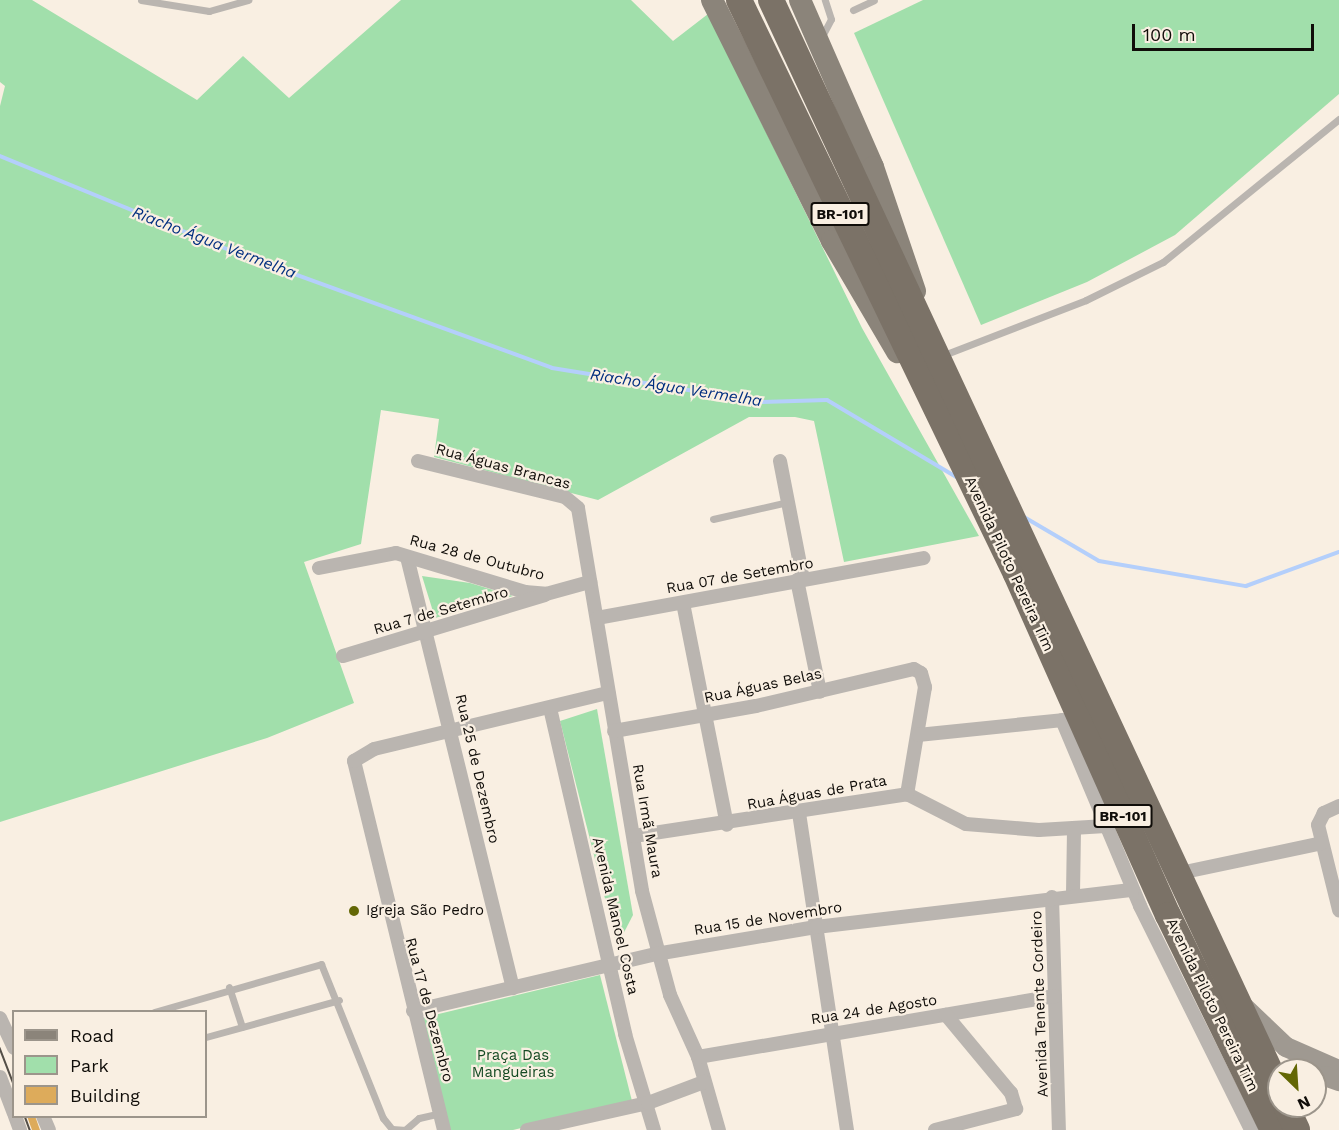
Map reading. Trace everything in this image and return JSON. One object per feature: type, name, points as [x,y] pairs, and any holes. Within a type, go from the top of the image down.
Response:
[{"type":"highway","name":"Avenida Piloto Pereira Tim","points":[[739,0],[943,426],[992,498],[1180,873],[1267,1064]]},
{"type":"highway","name":"Avenida Piloto Pereira Tim","points":[[771,0],[939,357],[992,498],[1168,915],[1273,1130]]},
{"type":"main road","points":[[712,0],[832,242],[943,426]]},
{"type":"main road","points":[[800,0],[873,167],[927,331]]},
{"type":"main road","points":[[1238,1000],[1286,1047],[1339,1070]]},
{"type":"street","name":"Rua Águas Brancas","points":[[418,461],[565,497],[578,508]]},
{"type":"street","points":[[780,461],[820,692]]},
{"type":"street","name":"Rua Irmã Maura","points":[[578,508],[614,731],[656,954],[698,1057],[719,1130]]},
{"type":"street","name":"Rua 28 de Outubro","points":[[319,568],[374,553],[407,557],[546,594],[590,582]]},
{"type":"street","name":"Rua 25 de Dezembro","points":[[407,557],[429,632],[513,988]]},
{"type":"street","name":"Rua 07 de Setembro","points":[[597,618],[924,558]]},
{"type":"street","name":"Rua 7 de Setembro","points":[[343,656],[429,632],[546,594]]},
{"type":"street","points":[[682,603],[727,825]]},
{"type":"street","name":"Rua Águas Belas","points":[[614,731],[704,716],[918,671],[925,687],[918,735]]},
{"type":"street","points":[[452,734],[608,693]]},
{"type":"street","name":"Avenida Manoel Costa","points":[[550,708],[610,964],[654,1130]]},
{"type":"street","points":[[907,794],[918,735],[1062,720],[1133,890],[1251,1130]]},
{"type":"street","name":"Rua 17 de Dezembro","points":[[440,1129],[441,1113],[358,791],[356,757],[452,734]]},
{"type":"street","name":"Rua Águas de Prata","points":[[634,836],[727,825],[907,794],[966,824],[1074,828],[1106,826]]},
{"type":"street","points":[[1339,806],[1321,819],[1324,849],[1339,910]]},
{"type":"street","points":[[799,813],[835,1033],[847,1130]]},
{"type":"street","points":[[1073,894],[1074,828]]},
{"type":"street","points":[[1180,873],[1324,849]]},
{"type":"street","name":"Rua 15 de Novembro","points":[[413,1011],[656,954],[816,927],[1073,894],[1133,890]]},
{"type":"street","name":"Avenida Tenente Cordeiro","points":[[1052,897],[1061,1109],[1065,1130]]},
{"type":"street","name":"Rua 24 de Agosto","points":[[698,1057],[1055,996]]},
{"type":"street","points":[[935,1130],[1013,1113],[1011,1093],[946,1015]]},
{"type":"street","points":[[0,1018],[12,1044]]},
{"type":"street","points":[[0,1077],[12,1110]]},
{"type":"street","points":[[527,1130],[648,1103],[704,1082]]},
{"type":"street","name":"Avenida Tenente Cordeiro","points":[[1059,1130],[1061,1109]]},
{"type":"lane","points":[[141,0],[209,11],[248,0]]},
{"type":"lane","points":[[819,43],[831,19],[825,0]]},
{"type":"lane","points":[[853,10],[874,0]]},
{"type":"lane","points":[[939,357],[1086,300],[1163,262],[1339,119]]},
{"type":"lane","points":[[713,519],[788,502]]},
{"type":"lane","points":[[157,1010],[316,963],[326,967],[383,1118],[392,1129],[405,1130],[419,1118],[441,1113]]},
{"type":"lane","points":[[229,987],[242,1027]]},
{"type":"lane","points":[[207,1037],[339,1000]]},
{"type":"green space","points":[[0,0],[32,0],[197,100],[243,56],[289,98],[401,0],[631,0],[673,41],[708,14],[862,328],[979,536],[844,562],[814,421],[795,417],[749,417],[598,500],[434,457],[439,419],[381,410],[361,544],[304,562],[354,703],[267,738],[0,822],[0,106],[5,86],[0,82]]},
{"type":"green space","points":[[923,0],[1339,0],[1339,94],[1175,235],[1087,282],[981,325],[854,33]]},
{"type":"green space","points":[[422,576],[470,583],[513,596],[435,618]]},
{"type":"green space","points":[[597,709],[633,915],[617,946],[560,721]]},
{"type":"green space","name":"Praça Das Mangueiras","points":[[600,975],[632,1101],[513,1130],[450,1130],[422,1018]]},
{"type":"building","points":[[28,1118],[36,1118],[40,1130],[32,1130]]},
{"type":"waterway","name":"Riacho Água Vermelha","points":[[0,156],[234,252],[552,368],[762,402],[827,400],[958,478]]},
{"type":"waterway","name":"Riacho Água Vermelha","points":[[1024,517],[1099,561],[1246,586],[1339,552]]},
{"type":"tram line","points":[[0,1048],[12,1079]]},
{"type":"tram line","points":[[26,1118],[30,1130]]},
{"type":"place","name":"Igreja São Pedro","points":[[354,911]]}]
